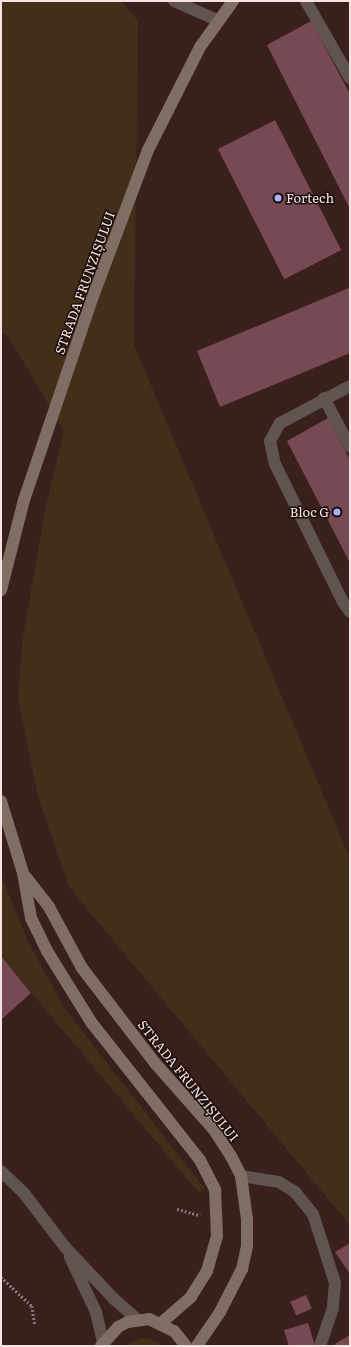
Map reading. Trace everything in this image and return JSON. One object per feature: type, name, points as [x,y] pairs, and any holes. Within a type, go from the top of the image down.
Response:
[{"type":"main road","name":"STRADA FRUNZIȘULUI","points":[[1,590],[24,500],[92,299],[148,150],[197,54],[217,20],[233,1]]},
{"type":"main road","name":"STRADA FRUNZIȘULUI","points":[[1,801],[23,873],[31,918],[68,986],[123,1066],[200,1160],[215,1190],[217,1236],[207,1271],[191,1297],[161,1323]]},
{"type":"main road","name":"STRADA FRUNZIȘULUI","points":[[23,873],[49,906],[82,968],[155,1063],[214,1130],[232,1156],[241,1176],[247,1219],[242,1269],[220,1312],[197,1346]]},
{"type":"main road","points":[[102,1344],[118,1327],[138,1320],[149,1319],[161,1323],[174,1331],[186,1346]]},
{"type":"street","points":[[174,1],[217,20]]},
{"type":"street","points":[[306,1],[350,78]]},
{"type":"street","points":[[350,386],[324,398],[280,422],[270,441],[275,464],[343,602],[350,612]]},
{"type":"street","points":[[324,398],[350,447]]},
{"type":"street","points":[[1,1171],[22,1192],[65,1247],[114,1299],[138,1320]]},
{"type":"street","points":[[241,1176],[279,1182],[295,1192],[313,1214],[335,1283],[333,1308],[320,1346]]},
{"type":"street","points":[[65,1247],[96,1312],[102,1344]]},
{"type":"path","points":[[178,1210],[197,1213]]},
{"type":"path","points":[[1,1277],[32,1306],[35,1324]]},
{"type":"shaded area","points":[[1,1],[121,1],[138,21],[134,345],[350,859],[350,1225],[69,887],[38,796],[18,698],[22,643],[45,510],[64,431],[9,337],[1,332]]},
{"type":"shaded area","points":[[1,875],[29,944],[65,1009],[204,1188],[199,1193],[1,956]]},
{"type":"shaded area","points":[[142,1338],[150,1339],[164,1346],[124,1346]]},
{"type":"building","points":[[311,21],[350,94],[350,209],[267,45]]},
{"type":"building","name":"Fortech","points":[[275,120],[341,250],[284,279],[218,149]]},
{"type":"building","points":[[349,288],[350,353],[220,407],[197,351]]},
{"type":"building","name":"Bloc G","points":[[328,418],[350,460],[350,563],[287,441]]},
{"type":"building","points":[[1,956],[31,993],[1,1020]]},
{"type":"building","points":[[350,1243],[350,1274],[335,1252]]},
{"type":"building","points":[[306,1295],[312,1309],[296,1315],[290,1302]]},
{"type":"building","points":[[308,1323],[315,1346],[289,1346],[284,1330]]},
{"type":"building","points":[[350,1335],[350,1346],[336,1346],[335,1344]]},
{"type":"place","name":"Fortech","points":[[278,198]]},
{"type":"place","name":"Bloc G","points":[[337,512]]}]
